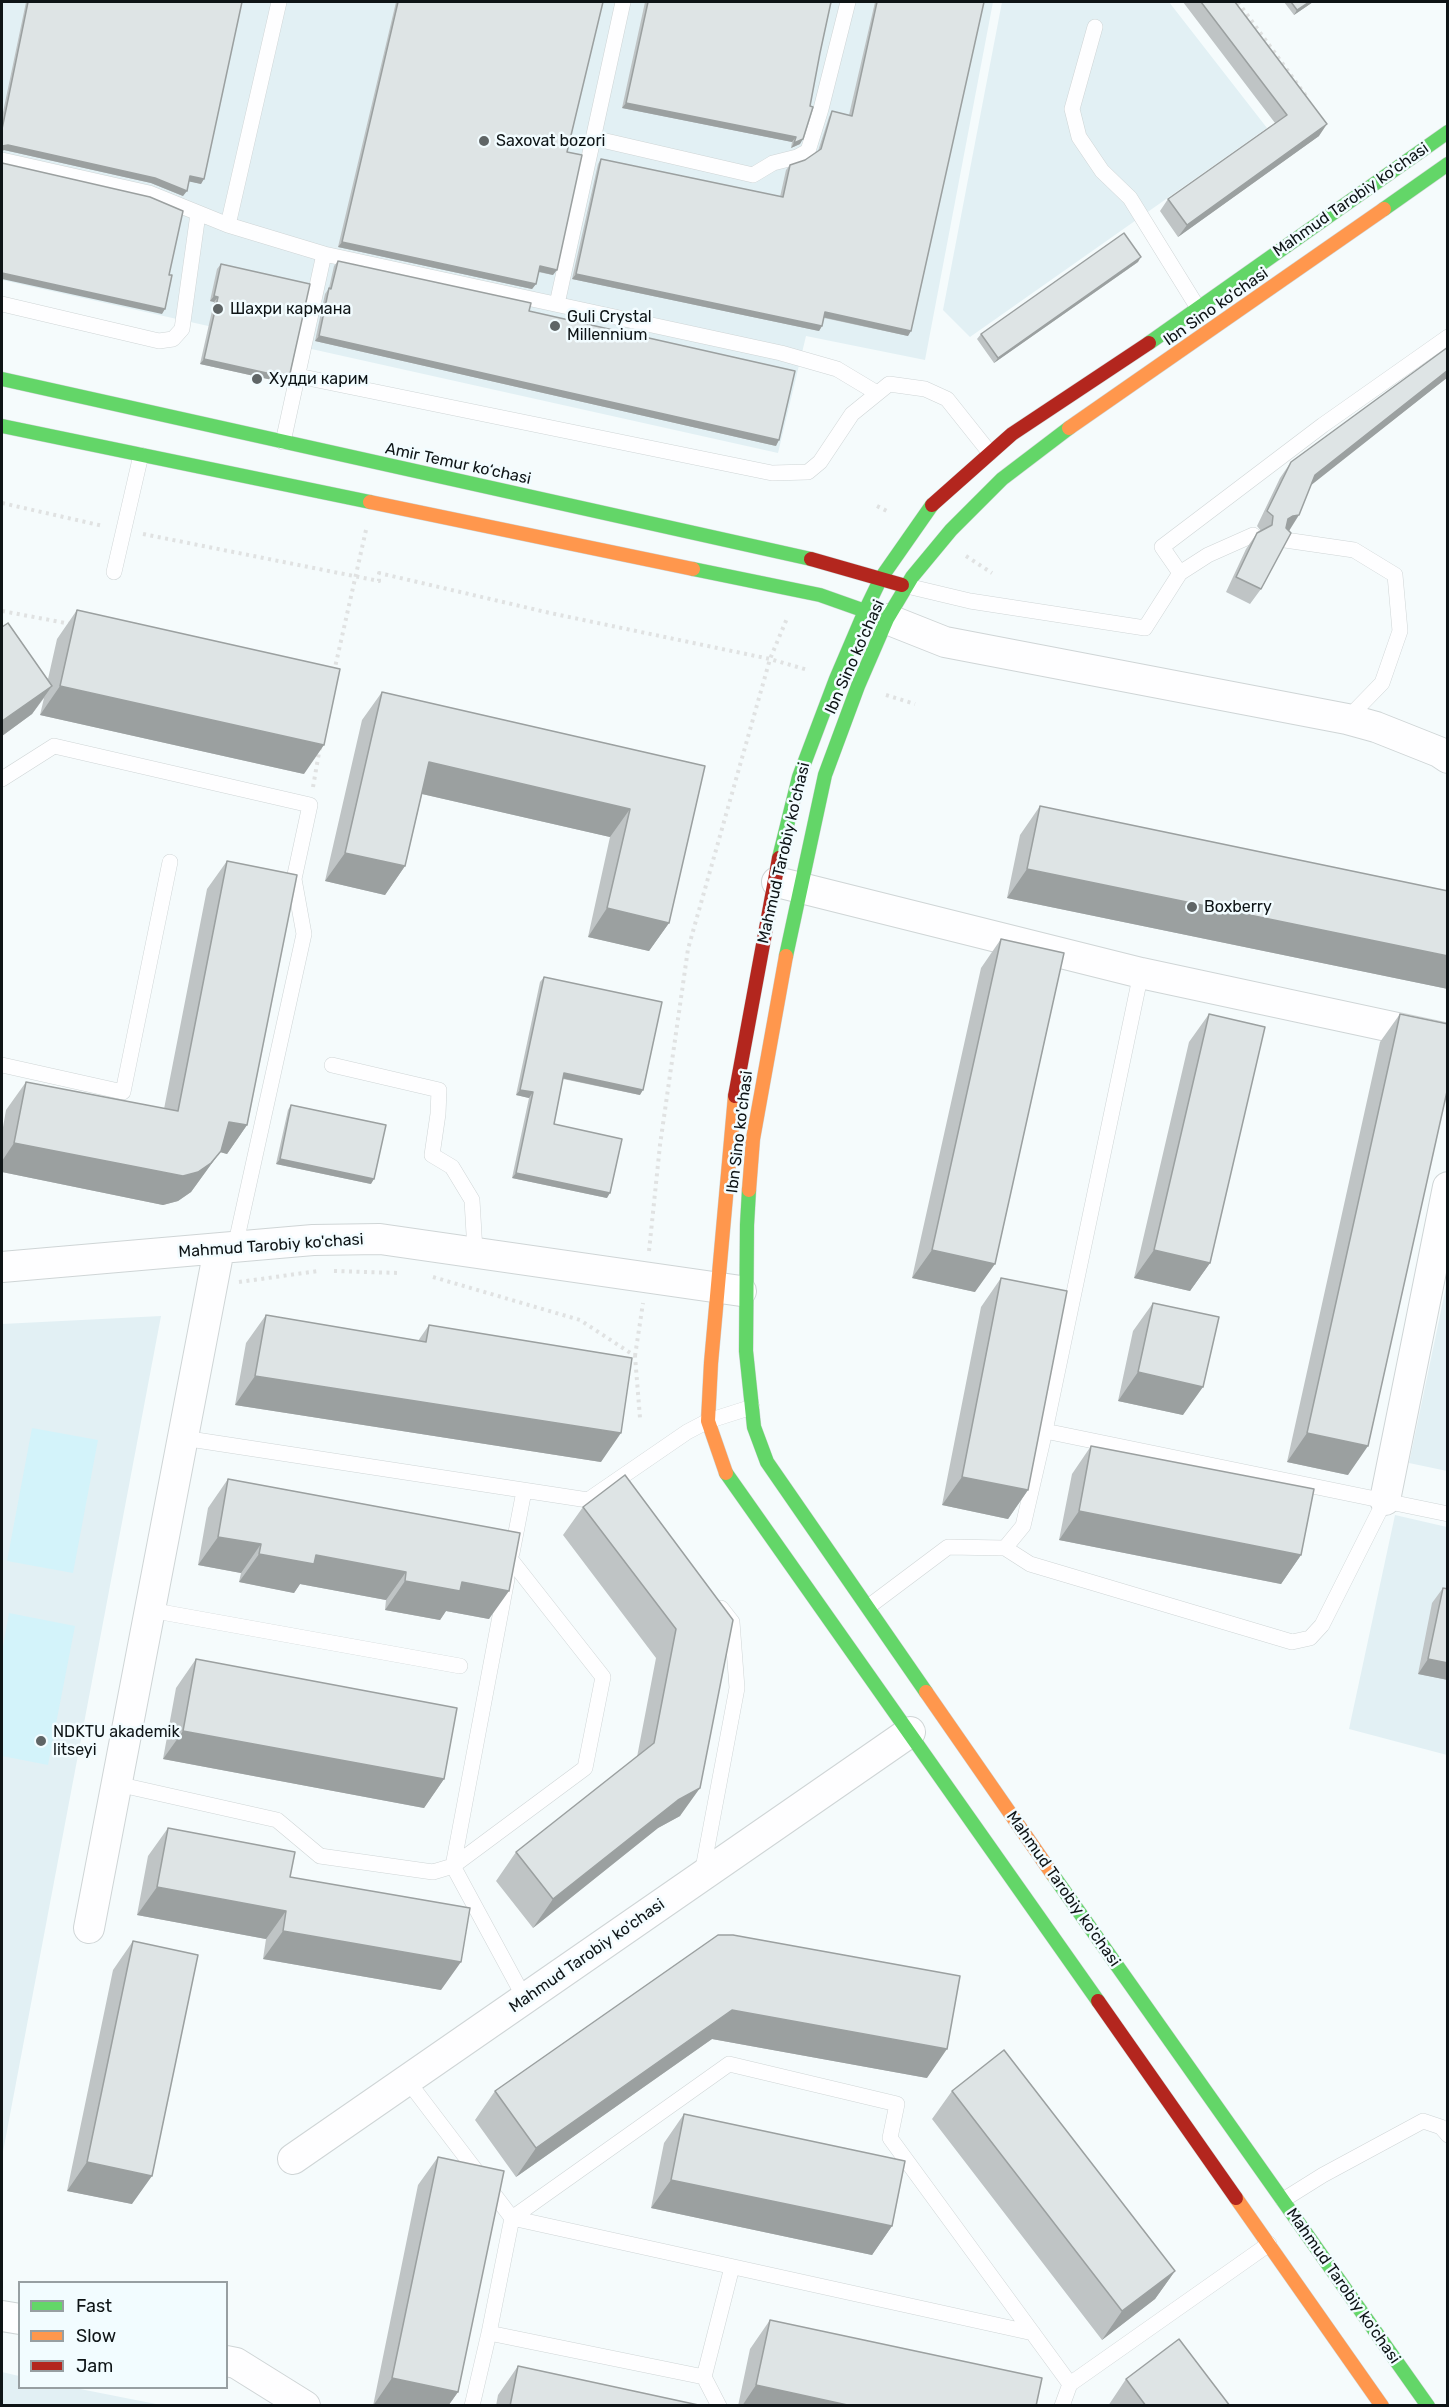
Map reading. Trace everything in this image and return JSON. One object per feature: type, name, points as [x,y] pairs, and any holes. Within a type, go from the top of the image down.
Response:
[{"type":"main road","name":"Mahmud Tarobiy ko'chasi","points":[[1382,2406],[910,1732],[727,1476],[708,1421],[733,1109],[786,884],[799,777],[824,708],[876,615],[881,578],[929,508],[1012,434],[1198,308],[1448,132]]},
{"type":"main road","name":"Ibn Sino ko'chasi","points":[[746,1351],[747,1225],[753,1138],[786,884],[854,693],[876,615],[907,586],[951,530],[1002,479],[1038,451],[1448,164]]},
{"type":"main road","name":"Amir Temur ko‘chasi","points":[[2,379],[824,561],[907,586]]},
{"type":"main road","points":[[2,426],[820,595],[876,615]]},
{"type":"main road","name":"Mahmud Tarobiy ko'chasi","points":[[746,1351],[754,1427],[767,1462],[1050,1871],[1428,2406]]},
{"type":"street","points":[[876,615],[945,642],[1347,719],[1376,727],[1439,752],[1448,758]]},
{"type":"street","points":[[786,884],[1142,974],[1448,1039]]},
{"type":"street","points":[[1385,1500],[1448,1187]]},
{"type":"street","name":"Mahmud Tarobiy ko'chasi","points":[[2,1267],[313,1240],[380,1239],[474,1251],[717,1289],[747,1291]]},
{"type":"street","points":[[89,1928],[212,1287],[227,1248]]},
{"type":"street","name":"Mahmud Tarobiy ko'chasi","points":[[293,2159],[910,1732]]},
{"type":"street","points":[[2,2316],[18,2319]]},
{"type":"street","points":[[228,2361],[236,2363],[305,2406]]},
{"type":"lane","points":[[228,225],[279,2]]},
{"type":"lane","points":[[556,304],[623,2]]},
{"type":"lane","points":[[593,138],[753,175],[773,163],[797,157],[808,151],[848,2]]},
{"type":"lane","points":[[1095,27],[1072,110],[1079,137],[1102,171],[1130,198],[1198,308]]},
{"type":"lane","points":[[2,160],[149,193],[228,225],[324,254],[781,352],[837,369],[877,393]]},
{"type":"lane","points":[[2,304],[159,341],[173,339],[182,329],[198,214]]},
{"type":"lane","points":[[283,442],[324,254]]},
{"type":"lane","points":[[1180,573],[1162,547],[1323,424],[1448,337]]},
{"type":"lane","points":[[298,376],[772,473],[808,472],[820,462],[852,414],[889,384],[925,389],[947,399],[990,453]]},
{"type":"lane","points":[[114,572],[141,455]]},
{"type":"lane","points":[[907,586],[970,601],[1145,628],[1180,573],[1208,555],[1252,535]]},
{"type":"lane","points":[[1285,540],[1354,550],[1395,575],[1400,631],[1382,683],[1347,719]]},
{"type":"lane","points":[[2,779],[54,747],[310,805],[294,879],[304,934],[227,1248]]},
{"type":"lane","points":[[2,1065],[123,1092],[170,862]]},
{"type":"lane","points":[[1005,1548],[1023,1526],[1142,974]]},
{"type":"lane","points":[[332,1065],[439,1090],[432,1155],[452,1167],[472,1200],[474,1251]]},
{"type":"lane","points":[[183,1438],[588,1500],[621,1484],[687,1432],[708,1421],[752,1407]]},
{"type":"lane","points":[[1045,1431],[1448,1514]]},
{"type":"lane","points":[[524,1491],[453,1866],[525,1999]]},
{"type":"lane","points":[[868,1607],[948,1547],[1005,1548],[1030,1564],[1292,1642],[1310,1638],[1322,1625],[1385,1500]]},
{"type":"lane","points":[[117,1784],[277,1820],[320,1856],[433,1872],[453,1866],[585,1768],[603,1677],[511,1560]]},
{"type":"lane","points":[[702,1876],[736,1688],[732,1622],[711,1596]]},
{"type":"lane","points":[[150,1610],[460,1665]]},
{"type":"lane","points":[[472,2406],[512,2218],[729,2064],[897,2104],[890,2138],[1070,2384]]},
{"type":"lane","points":[[407,2080],[512,2218],[1034,2333]]},
{"type":"lane","points":[[1283,2200],[1323,2175],[1423,2121],[1441,2127],[1448,2136]]},
{"type":"lane","points":[[1062,2406],[1070,2384],[1269,2244]]},
{"type":"lane","points":[[719,2406],[704,2377],[732,2266]]},
{"type":"lane","points":[[489,2333],[704,2377]]},
{"type":"path","points":[[1238,2],[1310,101]]},
{"type":"path","points":[[333,678],[372,502]]},
{"type":"path","points":[[2,503],[378,581],[379,573],[550,613],[770,659]]},
{"type":"path","points":[[640,1418],[635,1356],[660,1145],[688,949],[770,659],[800,591]]},
{"type":"path","points":[[2,610],[83,626]]},
{"type":"path","points":[[310,805],[322,736]]},
{"type":"path","points":[[212,1287],[321,1270]]},
{"type":"path","points":[[331,1270],[408,1273]]},
{"type":"path","points":[[430,1276],[580,1320],[635,1356]]},
{"type":"shaded area","name":"Saxovat bozori","points":[[2,2],[993,2],[925,360],[806,336],[778,453],[2,280]]},
{"type":"shaded area","points":[[1002,2],[1169,2],[1267,128],[970,337],[943,310]]},
{"type":"shaded area","points":[[1447,1282],[1447,1471],[1409,1463]]},
{"type":"shaded area","name":"NDKTU akademik litseyi","points":[[161,1316],[2,2157],[2,1324]]},
{"type":"shaded area","points":[[32,1428],[98,1440],[73,1573],[7,1561]]},
{"type":"shaded area","points":[[1395,1515],[1447,1527],[1447,1755],[1349,1729]]},
{"type":"shaded area","points":[[9,1613],[75,1626],[48,1765],[2,1756],[2,1652]]},
{"type":"shaded area","points":[[2,2372],[18,2376],[18,2389],[80,2389],[161,2405],[2,2405]]},
{"type":"building","points":[[28,2],[242,2],[204,179],[190,176],[187,191],[155,178],[8,145],[2,146],[2,129]]},
{"type":"building","points":[[398,2],[603,2],[567,152],[582,155],[557,270],[540,266],[536,284],[342,242]]},
{"type":"building","points":[[648,2],[831,2],[810,106],[813,107],[803,139],[794,143],[796,137],[626,103]]},
{"type":"building","points":[[877,2],[984,2],[911,331],[825,312],[822,326],[576,274],[601,159],[783,197],[790,165],[805,160],[821,149],[832,111],[852,116]]},
{"type":"building","points":[[1201,2],[1235,2],[1327,124],[1187,225],[1168,199],[1287,115]]},
{"type":"building","points":[[1291,2],[1309,2],[1297,10]]},
{"type":"building","points":[[2,163],[150,197],[183,211],[169,275],[172,275],[165,309],[2,273]]},
{"type":"building","points":[[1124,233],[1141,257],[998,358],[981,334]]},
{"type":"building","points":[[338,261],[531,303],[529,311],[795,371],[779,440],[319,336],[329,288],[331,289]]},
{"type":"building","points":[[221,264],[310,284],[289,378],[204,359],[218,297],[214,296]]},
{"type":"building","points":[[1448,347],[1448,370],[1315,475],[1299,515],[1288,519],[1286,528],[1291,533],[1261,589],[1236,577],[1257,533],[1272,525],[1273,516],[1267,511],[1291,462]]},
{"type":"building","points":[[77,610],[340,669],[324,745],[60,686]]},
{"type":"building","points":[[8,623],[52,686],[2,721],[2,627]]},
{"type":"building","points":[[382,692],[705,766],[669,923],[607,908],[630,809],[429,762],[405,866],[345,853]]},
{"type":"building","points":[[1040,806],[1448,891],[1448,956],[1027,869]]},
{"type":"building","points":[[227,861],[297,875],[247,1125],[229,1122],[221,1151],[211,1163],[198,1172],[183,1176],[14,1143],[26,1082],[178,1111]]},
{"type":"building","points":[[1001,939],[1064,953],[995,1264],[932,1250]]},
{"type":"building","points":[[544,977],[662,1002],[643,1090],[564,1073],[554,1124],[622,1139],[610,1193],[516,1173],[533,1092],[520,1090]]},
{"type":"building","points":[[1209,1014],[1265,1027],[1210,1263],[1154,1250]]},
{"type":"building","points":[[1400,1014],[1448,1024],[1448,1087],[1368,1446],[1307,1433]]},
{"type":"building","points":[[291,1105],[386,1125],[374,1179],[280,1159]]},
{"type":"building","points":[[1001,1278],[1067,1291],[1028,1490],[962,1477]]},
{"type":"building","points":[[1153,1303],[1219,1317],[1203,1387],[1138,1372]]},
{"type":"building","points":[[266,1315],[426,1342],[429,1325],[632,1358],[621,1433],[255,1376]]},
{"type":"building","points":[[1091,1446],[1314,1489],[1301,1555],[1079,1511]]},
{"type":"building","points":[[625,1475],[733,1620],[700,1788],[678,1800],[553,1899],[516,1852],[654,1743],[676,1629],[583,1507]]},
{"type":"building","points":[[228,1479],[520,1533],[509,1591],[462,1582],[460,1591],[405,1581],[406,1572],[316,1555],[314,1564],[259,1554],[261,1544],[218,1537]]},
{"type":"building","points":[[1443,1588],[1448,1589],[1448,1663],[1428,1659]]},
{"type":"building","points":[[196,1659],[457,1708],[444,1779],[183,1731]]},
{"type":"building","points":[[168,1828],[295,1852],[290,1877],[470,1908],[461,1962],[283,1931],[286,1911],[157,1887]]},
{"type":"building","points":[[718,1935],[733,1935],[960,1976],[947,2049],[732,2010],[536,2148],[495,2091]]},
{"type":"building","points":[[133,1941],[198,1955],[152,2176],[87,2162]]},
{"type":"building","points":[[1004,2050],[1175,2271],[1122,2311],[952,2091]]},
{"type":"building","points":[[684,2114],[905,2161],[892,2226],[671,2180]]},
{"type":"building","points":[[438,2157],[504,2171],[458,2392],[392,2378]]},
{"type":"building","points":[[770,2320],[1042,2378],[1036,2406],[852,2406],[756,2385]]},
{"type":"building","points":[[1179,2339],[1230,2406],[1146,2406],[1126,2379]]},
{"type":"building","points":[[518,2366],[703,2406],[510,2406]]},
{"type":"traffic: fast","points":[[1149,343],[1448,132]]},
{"type":"traffic: fast","points":[[1384,209],[1448,164]]},
{"type":"traffic: fast","points":[[2,379],[811,559]]},
{"type":"traffic: fast","points":[[2,426],[370,502]]},
{"type":"traffic: fast","points":[[786,956],[825,775],[858,686],[887,619],[912,577],[951,530],[1002,479],[1069,428]]},
{"type":"traffic: fast","points":[[779,858],[799,777],[836,679],[865,611],[881,578],[932,505]]},
{"type":"traffic: fast","points":[[693,569],[820,595],[885,618]]},
{"type":"traffic: fast","points":[[749,1190],[746,1351],[754,1427],[767,1462],[926,1692]]},
{"type":"traffic: fast","points":[[726,1473],[1098,2001]]},
{"type":"traffic: fast","points":[[1053,1875],[1428,2406]]},
{"type":"traffic: slow","points":[[1069,428],[1384,209]]},
{"type":"traffic: slow","points":[[370,502],[693,569]]},
{"type":"traffic: slow","points":[[749,1190],[753,1139],[786,956]]},
{"type":"traffic: slow","points":[[726,1473],[708,1421],[711,1363],[735,1096]]},
{"type":"traffic: slow","points":[[926,1692],[1053,1875]]},
{"type":"traffic: slow","points":[[1236,2198],[1382,2406]]},
{"type":"traffic: jam","points":[[932,505],[1012,434],[1149,343]]},
{"type":"traffic: jam","points":[[811,559],[902,585]]},
{"type":"traffic: jam","points":[[735,1096],[779,858]]},
{"type":"traffic: jam","points":[[1098,2001],[1236,2198]]},
{"type":"place","name":"Saxovat bozori","points":[[484,141]]},
{"type":"place","name":"Шахри кармана","points":[[218,309]]},
{"type":"place","name":"Guli Crystal Millennium","points":[[555,326]]},
{"type":"place","name":"Худди карим","points":[[257,379]]},
{"type":"place","name":"Boxberry","points":[[1192,907]]},
{"type":"place","name":"NDKTU akademik litseyi","points":[[41,1741]]}]
